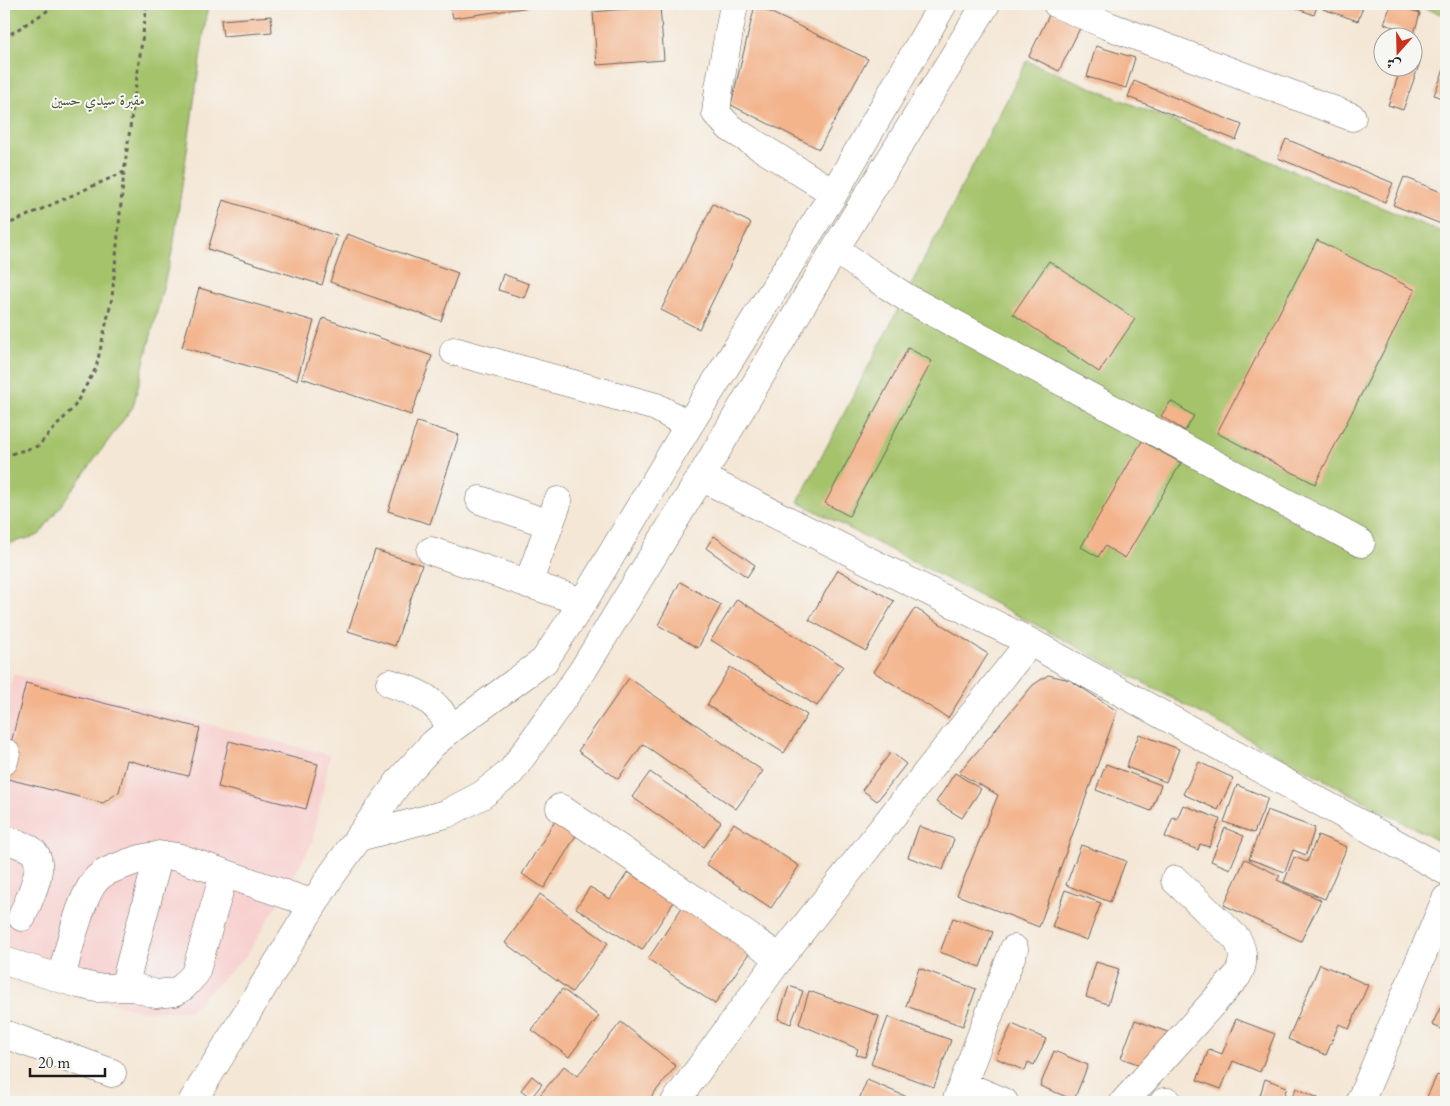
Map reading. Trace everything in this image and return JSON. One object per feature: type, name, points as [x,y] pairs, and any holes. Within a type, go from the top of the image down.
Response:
[{"type":"street","points":[[734,4],[718,88],[716,113],[730,128],[834,193]]},
{"type":"street","points":[[192,1100],[233,1038],[331,876],[416,761],[451,728],[544,661],[583,602],[689,425],[834,193],[943,4]]},
{"type":"street","points":[[359,837],[446,814],[482,795],[511,772],[583,670],[701,476],[835,248],[986,4]]},
{"type":"street","points":[[1057,4],[1109,26],[1352,117]]},
{"type":"street","points":[[835,248],[907,298],[1361,543]]},
{"type":"street","points":[[454,351],[656,407],[689,425]]},
{"type":"street","points":[[701,476],[1030,642],[1446,871]]},
{"type":"street","points":[[480,500],[553,512],[528,584]]},
{"type":"street","points":[[432,551],[583,602]]},
{"type":"street","points":[[675,1102],[780,958],[1030,642]]},
{"type":"street","points":[[544,661],[583,670]]},
{"type":"street","points":[[390,683],[426,697],[445,716],[451,728]]},
{"type":"street","points":[[560,808],[780,958]]},
{"type":"street","points":[[4,839],[30,848],[34,852],[39,864],[22,917]]},
{"type":"street","points":[[60,978],[84,900],[93,883],[108,871],[142,858],[159,855],[177,857],[314,904]]},
{"type":"street","points":[[124,987],[159,855]]},
{"type":"street","points":[[4,961],[97,988],[133,987],[156,994],[175,992],[190,981],[195,974],[224,874]]},
{"type":"street","points":[[1124,1102],[1237,976],[1242,963],[1241,947],[1237,939],[1176,880]]},
{"type":"street","points":[[1360,1102],[1446,900]]},
{"type":"street","points":[[1004,1102],[959,1094],[1014,949]]},
{"type":"street","points":[[4,1034],[112,1073]]},
{"type":"path","points":[[4,38],[58,4]]},
{"type":"path","points":[[4,456],[38,446],[74,407],[96,368],[112,298],[124,172],[147,4]]},
{"type":"path","points":[[4,226],[124,172]]},
{"type":"shaded area","points":[[13,674],[330,755],[313,841],[285,892],[246,956],[189,1011],[142,1011],[26,982],[4,973],[4,710]]},
{"type":"green space","name":"مقبرة سيدي حسين","points":[[4,4],[208,4],[173,248],[133,407],[39,535],[4,545]]},
{"type":"green space","points":[[1412,4],[1446,4],[1446,16]]},
{"type":"green space","points":[[1027,61],[1446,234],[1446,845],[1036,625],[798,502]]},
{"type":"building","points":[[450,4],[529,4],[530,7],[453,18]]},
{"type":"building","points":[[1285,4],[1318,4],[1314,15]]},
{"type":"building","points":[[1325,4],[1364,4],[1358,21],[1323,9]]},
{"type":"building","points":[[1391,4],[1420,13],[1416,28],[1396,28],[1384,24]]},
{"type":"building","points":[[755,5],[868,59],[819,149],[731,105]]},
{"type":"building","points":[[660,6],[664,60],[597,65],[593,12]]},
{"type":"building","points":[[1051,11],[1081,26],[1059,71],[1029,56]]},
{"type":"building","points":[[271,16],[272,32],[223,36],[221,20]]},
{"type":"building","points":[[1096,46],[1135,58],[1126,88],[1087,77]]},
{"type":"building","points":[[1446,64],[1446,100],[1434,95]]},
{"type":"building","points":[[1397,78],[1414,78],[1403,110],[1388,105]]},
{"type":"building","points":[[1134,81],[1242,125],[1236,140],[1128,97]]},
{"type":"building","points":[[1286,139],[1393,183],[1385,202],[1278,158]]},
{"type":"building","points":[[1404,177],[1446,194],[1446,226],[1393,205]]},
{"type":"building","points":[[223,200],[337,236],[322,285],[208,249]]},
{"type":"building","points":[[713,204],[751,223],[699,329],[661,310]]},
{"type":"building","points":[[347,234],[458,273],[441,321],[330,282]]},
{"type":"building","points":[[1317,240],[1415,290],[1315,484],[1217,433]]},
{"type":"building","points":[[1049,261],[1135,319],[1099,372],[1013,314]]},
{"type":"building","points":[[503,274],[529,284],[524,298],[498,290]]},
{"type":"building","points":[[199,288],[314,321],[297,380],[182,347]]},
{"type":"building","points":[[323,318],[432,356],[411,415],[302,378]]},
{"type":"building","points":[[908,348],[932,361],[849,516],[825,503]]},
{"type":"building","points":[[1171,401],[1194,416],[1185,431],[1161,416]]},
{"type":"building","points":[[417,422],[459,435],[430,524],[388,511]]},
{"type":"building","points":[[1142,441],[1181,463],[1125,558],[1105,546],[1098,557],[1081,547]]},
{"type":"building","points":[[714,536],[755,565],[747,577],[706,548]]},
{"type":"building","points":[[375,550],[422,565],[395,646],[348,631]]},
{"type":"building","points":[[838,570],[894,601],[866,651],[809,620]]},
{"type":"building","points":[[680,582],[721,605],[698,648],[658,625]]},
{"type":"building","points":[[737,599],[843,666],[817,706],[711,640]]},
{"type":"building","points":[[915,608],[988,654],[948,718],[874,672]]},
{"type":"building","points":[[730,667],[807,715],[784,753],[707,705]]},
{"type":"building","points":[[1048,675],[1070,680],[1117,711],[1039,927],[957,895],[998,795],[959,773],[1033,685]]},
{"type":"building","points":[[629,678],[763,771],[736,809],[643,744],[618,779],[578,751]]},
{"type":"building","points":[[26,683],[200,728],[188,776],[127,760],[119,792],[103,803],[4,778],[4,771]]},
{"type":"building","points":[[1139,734],[1179,749],[1166,782],[1126,767]]},
{"type":"building","points":[[229,741],[318,764],[306,809],[218,787]]},
{"type":"building","points":[[891,752],[906,764],[877,801],[862,790]]},
{"type":"building","points":[[1199,762],[1233,778],[1218,810],[1183,794]]},
{"type":"building","points":[[1106,764],[1161,785],[1151,811],[1096,790]]},
{"type":"building","points":[[650,772],[721,822],[704,847],[632,797]]},
{"type":"building","points":[[955,773],[981,789],[962,818],[936,802]]},
{"type":"building","points":[[1237,785],[1268,798],[1254,833],[1224,822]]},
{"type":"building","points":[[1183,805],[1220,819],[1209,847],[1200,844],[1198,850],[1165,837],[1173,817],[1177,819]]},
{"type":"building","points":[[1267,810],[1315,828],[1306,855],[1293,850],[1285,872],[1249,859]]},
{"type":"building","points":[[555,821],[577,834],[544,888],[522,874]]},
{"type":"building","points":[[734,823],[799,866],[771,908],[706,864]]},
{"type":"building","points":[[919,826],[954,839],[943,870],[908,857]]},
{"type":"building","points":[[1225,828],[1244,836],[1230,869],[1211,861]]},
{"type":"building","points":[[1318,835],[1347,847],[1325,899],[1284,882],[1294,857],[1307,862]]},
{"type":"building","points":[[1081,845],[1126,861],[1110,902],[1066,885]]},
{"type":"building","points":[[1245,859],[1280,876],[1277,880],[1321,900],[1301,941],[1224,905]]},
{"type":"building","points":[[628,872],[674,902],[642,950],[576,908],[590,887],[610,899]]},
{"type":"building","points":[[1065,890],[1101,903],[1087,940],[1052,927]]},
{"type":"building","points":[[540,894],[608,943],[572,992],[505,943]]},
{"type":"building","points":[[683,906],[751,950],[715,1004],[648,959]]},
{"type":"building","points":[[953,918],[993,932],[980,967],[940,952]]},
{"type":"building","points":[[1096,962],[1119,969],[1108,1004],[1086,997]]},
{"type":"building","points":[[1320,964],[1368,985],[1349,1029],[1339,1024],[1326,1055],[1288,1039]]},
{"type":"building","points":[[919,968],[976,989],[963,1026],[906,1006]]},
{"type":"building","points":[[789,986],[803,991],[791,1024],[778,1019]]},
{"type":"building","points":[[562,989],[599,1016],[569,1057],[532,1030]]},
{"type":"building","points":[[809,991],[879,1016],[865,1057],[856,1055],[858,1049],[799,1024]]},
{"type":"building","points":[[1440,1008],[1446,1011],[1446,1031],[1432,1025]]},
{"type":"building","points":[[888,1017],[951,1040],[934,1087],[871,1064]]},
{"type":"building","points":[[1236,1019],[1275,1034],[1260,1072],[1233,1061],[1221,1089],[1197,1080],[1209,1049],[1222,1054]]},
{"type":"building","points":[[1135,1020],[1173,1034],[1152,1069],[1121,1058]]},
{"type":"building","points":[[621,1022],[676,1066],[647,1102],[535,1101],[564,1066],[577,1076]]},
{"type":"building","points":[[1012,1024],[1046,1039],[1034,1065],[1028,1062],[1025,1071],[996,1058]]},
{"type":"building","points":[[1054,1051],[1088,1065],[1074,1100],[1040,1086]]},
{"type":"building","points":[[1437,1075],[1446,1079],[1446,1102],[1438,1102],[1427,1097]]},
{"type":"building","points":[[532,1076],[542,1084],[531,1098],[521,1090]]},
{"type":"building","points":[[1265,1079],[1287,1087],[1282,1102],[1258,1102]]},
{"type":"building","points":[[867,1080],[919,1102],[858,1102]]},
{"type":"building","points":[[1296,1088],[1318,1098],[1316,1102],[1290,1102]]}]
